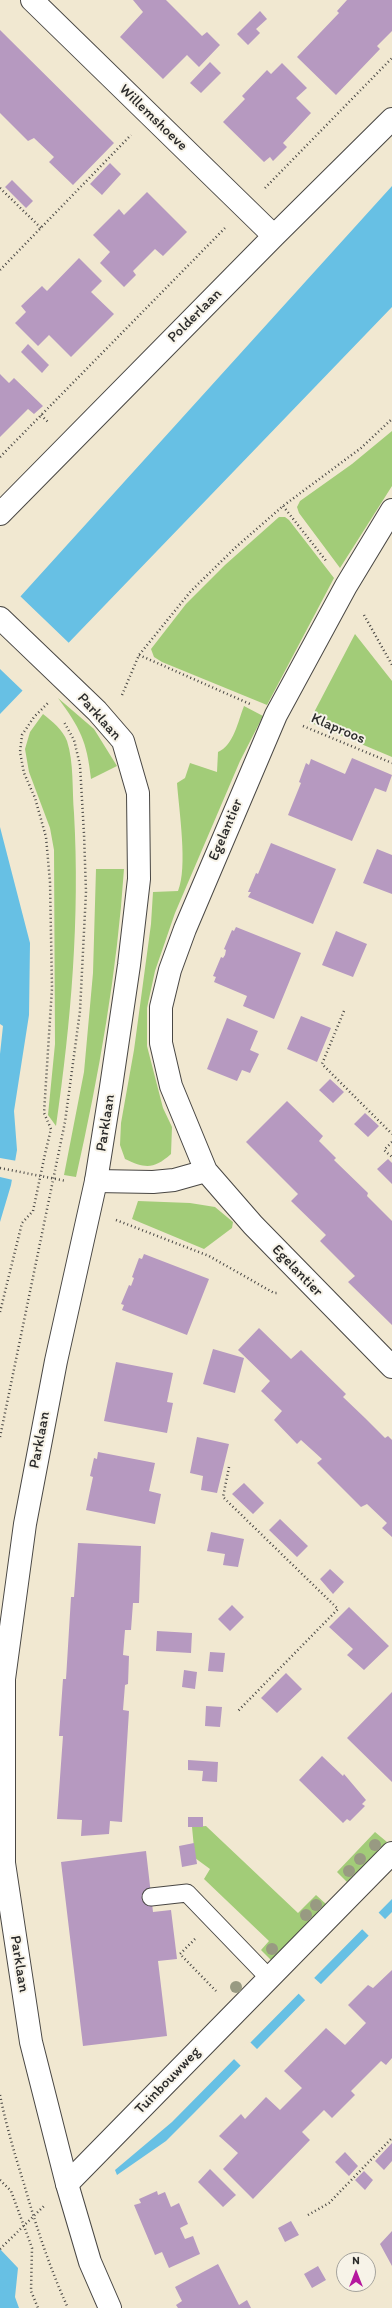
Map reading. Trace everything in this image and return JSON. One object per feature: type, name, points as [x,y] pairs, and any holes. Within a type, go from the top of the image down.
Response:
[{"type":"street","name":"Willemshoeve","points":[[32,0],[274,236]]},
{"type":"street","name":"Polderlaan","points":[[0,514],[274,236],[392,119]]},
{"type":"street","name":"Egelantier","points":[[392,510],[346,586],[276,715],[185,928],[170,970],[160,1007],[161,1043],[171,1086],[206,1170],[253,1225],[392,1367]]},
{"type":"street","name":"Parklaan","points":[[0,618],[97,711],[123,741],[138,793],[139,879],[130,965],[96,1181],[56,1360],[24,1524],[4,1680],[4,1863],[31,2042],[67,2184],[90,2262],[110,2308]]},
{"type":"street","points":[[96,1181],[153,1182],[174,1180],[206,1170]]},
{"type":"street","name":"Tuinbouwweg","points":[[67,2184],[392,1853]]},
{"type":"lane","points":[[151,1897],[187,1893],[269,1978]]},
{"type":"path","points":[[0,457],[392,58]]},
{"type":"path","points":[[0,270],[150,115]]},
{"type":"path","points":[[0,188],[40,228]]},
{"type":"path","points":[[97,711],[120,700],[139,655],[190,592],[236,547],[283,506],[361,448],[392,419]]},
{"type":"path","points":[[283,506],[346,586],[392,665]]},
{"type":"path","name":"Klaproos","points":[[139,655],[276,715],[392,763]]},
{"type":"path","points":[[0,1312],[22,1223],[33,1211],[51,1129],[44,1113],[52,996],[50,882],[46,838],[35,798],[24,773],[20,752],[22,735],[34,717],[50,702],[48,698]]},
{"type":"path","name":"Parklaan","points":[[0,1437],[52,1178],[65,1122],[80,1011],[86,892],[80,764],[74,740],[64,720]]},
{"type":"path","points":[[344,1011],[322,1064],[392,1134]]},
{"type":"path","points":[[392,1142],[384,1150],[392,1157]]},
{"type":"path","points":[[0,1168],[52,1178]]},
{"type":"path","points":[[89,1211],[131,1225],[209,1256],[274,1293],[318,1292]]},
{"type":"path","points":[[229,1467],[223,1497],[338,1609],[238,1711]]},
{"type":"path","points":[[213,1920],[180,1954],[237,2011]]},
{"type":"path","points":[[0,2095],[5,2121],[33,2216],[59,2289],[68,2308]]},
{"type":"path","points":[[308,2215],[329,2202],[392,2138]]},
{"type":"path","points":[[0,2180],[10,2191],[32,2248],[31,2291],[38,2308]]},
{"type":"path","points":[[1,2248],[33,2216]]},
{"type":"green space","points":[[392,431],[392,486],[340,568],[299,513],[297,507],[300,501],[352,464]]},
{"type":"green space","points":[[279,517],[285,517],[289,520],[334,578],[267,705],[162,662],[154,657],[151,649],[186,604],[225,565]]},
{"type":"green space","points":[[355,634],[392,681],[392,757],[309,722]]},
{"type":"green space","points":[[58,698],[94,729],[117,766],[91,779],[85,745],[72,718]]},
{"type":"green space","points":[[244,706],[263,716],[240,761],[175,913],[155,971],[147,1008],[147,1046],[163,1108],[172,1127],[171,1154],[155,1165],[139,1165],[125,1159],[120,1145],[121,1123],[134,1050],[151,924],[153,892],[178,891],[181,881],[183,854],[177,783],[185,778],[190,763],[217,772],[218,752],[228,744],[232,738]]},
{"type":"green space","points":[[43,714],[63,733],[69,749],[71,758],[76,852],[73,970],[66,1048],[56,1126],[48,1115],[55,1044],[54,850],[50,828],[29,772],[25,749],[30,732]]},
{"type":"green space","points":[[96,869],[124,869],[117,947],[106,1024],[76,1177],[64,1175],[84,1072],[93,973]]},
{"type":"green space","points":[[138,1201],[190,1203],[215,1207],[233,1222],[232,1228],[204,1249],[132,1219]]},
{"type":"green space","points":[[206,1826],[298,1913],[316,1895],[326,1904],[271,1960],[261,1950],[269,1941],[204,1879],[210,1869],[195,1858],[192,1827]]},
{"type":"green space","points":[[375,1832],[387,1842],[347,1882],[337,1872]]},
{"type":"water","points":[[392,186],[392,307],[0,714],[0,619]]},
{"type":"water","points":[[0,827],[30,943],[29,1015],[14,1111],[17,1150],[11,1185],[0,1222],[0,1054],[3,1026],[0,1024]]},
{"type":"water","points":[[392,1899],[392,1912],[194,2113],[166,2141],[117,2175],[115,2170],[172,2122]]},
{"type":"water","points":[[0,2249],[18,2268],[15,2297],[19,2308],[0,2308]]},
{"type":"pier","points":[[19,595],[70,644],[24,692],[0,669],[0,616]]},
{"type":"pier","points":[[0,1158],[17,1161],[13,1180],[0,1177]]},
{"type":"pier","points":[[377,1911],[386,1920],[370,1937],[361,1928]]},
{"type":"pier","points":[[312,1976],[322,1985],[306,2001],[297,1992]]},
{"type":"pier","points":[[249,2041],[258,2050],[242,2067],[233,2058]]},
{"type":"building","points":[[133,0],[166,0],[202,36],[207,32],[220,45],[199,67],[187,55],[163,79],[120,37],[143,12]]},
{"type":"building","points":[[347,0],[392,0],[392,31],[377,46],[380,49],[336,95],[297,57],[339,13],[337,11]]},
{"type":"building","points":[[260,11],[267,19],[256,29],[260,33],[248,45],[237,34]]},
{"type":"building","points":[[0,30],[114,143],[73,185],[49,162],[54,157],[34,138],[28,141],[0,113]]},
{"type":"building","points":[[210,62],[221,73],[201,93],[190,83]]},
{"type":"building","points":[[282,63],[307,88],[296,98],[311,113],[283,143],[287,147],[273,161],[270,157],[264,162],[223,122],[245,99],[242,96],[267,70],[271,74]]},
{"type":"building","points":[[110,163],[121,174],[102,195],[90,184]]},
{"type":"building","points":[[12,180],[33,201],[26,208],[5,187]]},
{"type":"building","points":[[147,192],[187,232],[163,256],[155,249],[133,271],[136,275],[124,287],[100,263],[110,252],[93,235],[119,209],[124,215]]},
{"type":"building","points":[[79,258],[102,281],[91,292],[114,314],[71,357],[49,335],[38,346],[15,323],[26,312],[21,306],[42,286],[47,291]]},
{"type":"building","points":[[28,344],[49,365],[42,373],[21,352]]},
{"type":"building","points":[[0,374],[9,383],[14,378],[43,406],[34,414],[28,409],[0,437]]},
{"type":"building","points":[[352,758],[392,775],[386,792],[375,788],[352,841],[288,815],[301,783],[299,782],[306,763],[309,765],[311,759],[345,774]]},
{"type":"building","points":[[271,843],[336,869],[313,924],[248,897],[251,892],[248,892],[256,873],[258,874]]},
{"type":"building","points":[[377,849],[392,855],[392,894],[363,883]]},
{"type":"building","points":[[236,927],[301,953],[274,1019],[243,1006],[247,996],[214,982],[216,977],[213,976],[221,957],[223,958],[225,955],[226,950],[224,949],[232,930],[234,931]]},
{"type":"building","points":[[336,931],[367,944],[353,977],[322,965]]},
{"type":"building","points":[[301,1016],[331,1028],[317,1062],[287,1049]]},
{"type":"building","points":[[227,1018],[258,1031],[250,1050],[259,1054],[250,1073],[242,1070],[237,1081],[207,1069]]},
{"type":"building","points":[[330,1079],[344,1092],[333,1103],[319,1090]]},
{"type":"building","points":[[287,1101],[323,1136],[319,1141],[336,1158],[334,1160],[368,1193],[367,1196],[392,1221],[392,1325],[348,1282],[355,1276],[320,1241],[326,1235],[291,1201],[298,1194],[246,1142]]},
{"type":"building","points":[[365,1113],[379,1126],[368,1137],[354,1124]]},
{"type":"building","points":[[388,1159],[392,1163],[392,1184],[377,1169]]},
{"type":"building","points":[[144,1254],[209,1279],[187,1335],[122,1310],[124,1305],[121,1304],[129,1285],[131,1286],[134,1278],[132,1277],[139,1258],[142,1259]]},
{"type":"building","points":[[259,1328],[291,1359],[301,1350],[346,1394],[343,1397],[385,1438],[388,1436],[392,1440],[392,1537],[382,1528],[387,1523],[367,1504],[361,1507],[317,1463],[322,1459],[301,1440],[297,1444],[274,1420],[282,1411],[261,1391],[270,1381],[238,1350]]},
{"type":"building","points":[[213,1349],[244,1358],[235,1393],[203,1384]]},
{"type":"building","points":[[116,1362],[173,1373],[167,1402],[173,1403],[167,1433],[104,1421]]},
{"type":"building","points":[[197,1437],[229,1444],[217,1493],[201,1490],[203,1476],[190,1473]]},
{"type":"building","points":[[98,1452],[155,1463],[149,1491],[161,1494],[155,1524],[86,1510],[93,1477],[90,1476],[94,1458],[97,1459]]},
{"type":"building","points":[[244,1483],[264,1503],[253,1514],[232,1494]]},
{"type":"building","points":[[280,1519],[308,1546],[297,1557],[269,1530]]},
{"type":"building","points":[[211,1532],[244,1539],[238,1567],[223,1565],[225,1554],[207,1551]]},
{"type":"building","points":[[78,1543],[141,1546],[139,1603],[133,1603],[131,1630],[125,1630],[123,1655],[129,1656],[128,1684],[125,1685],[123,1710],[129,1711],[122,1822],[110,1821],[109,1834],[81,1836],[82,1820],[57,1819],[63,1736],[59,1736],[63,1679],[66,1679],[71,1597],[74,1597]]},
{"type":"building","points":[[330,1569],[344,1582],[333,1594],[320,1579]]},
{"type":"building","points":[[232,1605],[244,1617],[230,1631],[218,1619]]},
{"type":"building","points":[[349,1607],[389,1646],[364,1670],[347,1655],[353,1649],[329,1627]]},
{"type":"building","points":[[157,1631],[192,1633],[191,1653],[156,1651]]},
{"type":"building","points":[[210,1652],[225,1653],[223,1672],[208,1671]]},
{"type":"building","points":[[184,1670],[197,1672],[195,1689],[182,1687]]},
{"type":"building","points":[[286,1673],[302,1689],[277,1713],[261,1698]]},
{"type":"building","points":[[392,1692],[392,1782],[347,1738]]},
{"type":"building","points":[[206,1706],[222,1707],[220,1727],[205,1726]]},
{"type":"building","points":[[322,1756],[343,1776],[344,1774],[366,1800],[362,1804],[365,1806],[350,1821],[347,1819],[343,1823],[299,1780]]},
{"type":"building","points":[[188,1760],[218,1762],[217,1782],[202,1781],[203,1771],[188,1770]]},
{"type":"building","points":[[188,1817],[203,1817],[203,1827],[188,1827]]},
{"type":"building","points":[[194,1843],[197,1864],[182,1867],[179,1846]]},
{"type":"building","points":[[146,1851],[153,1912],[171,1910],[177,1959],[158,1961],[167,2036],[83,2046],[61,1862]]},
{"type":"building","points":[[392,1970],[392,2058],[386,2065],[381,2061],[351,2091],[355,2095],[332,2118],[324,2110],[302,2132],[310,2140],[253,2199],[223,2169],[238,2153],[219,2136],[241,2114],[245,2119],[266,2097],[280,2110],[302,2088],[284,2071],[326,2028],[345,2045],[366,2023],[348,2005],[368,1985],[373,1988]]},
{"type":"building","points":[[392,2143],[392,2161],[384,2170],[375,2161]]},
{"type":"building","points":[[345,2152],[358,2166],[349,2176],[335,2162]]},
{"type":"building","points":[[210,2169],[236,2195],[223,2207],[198,2182]]},
{"type":"building","points":[[364,2171],[373,2180],[365,2190],[355,2180]]},
{"type":"building","points":[[157,2191],[158,2195],[165,2192],[171,2207],[179,2203],[188,2224],[180,2228],[185,2239],[193,2236],[200,2254],[169,2268],[162,2252],[155,2255],[134,2205],[141,2203],[139,2199]]},
{"type":"building","points":[[291,2221],[299,2235],[285,2242],[278,2228]]},
{"type":"building","points":[[392,2231],[392,2266],[380,2244]]},
{"type":"building","points":[[218,2264],[239,2305],[247,2300],[251,2308],[178,2308],[176,2305],[182,2301],[175,2287]]},
{"type":"building","points":[[318,2266],[326,2280],[312,2288],[304,2274]]}]
